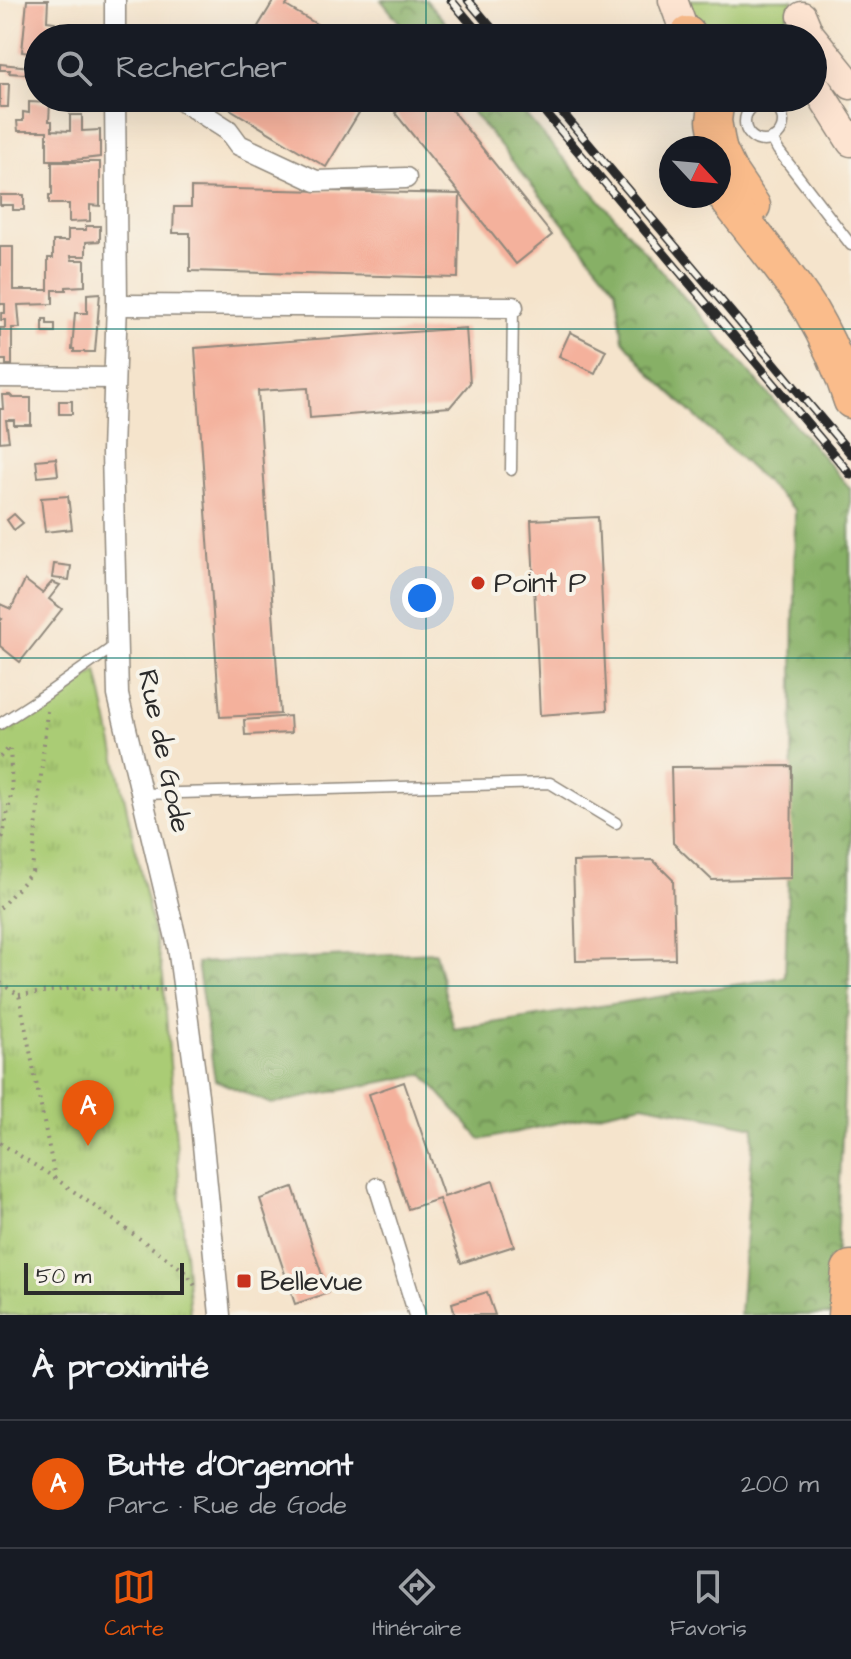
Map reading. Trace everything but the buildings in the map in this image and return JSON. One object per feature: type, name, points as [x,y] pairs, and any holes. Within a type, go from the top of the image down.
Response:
[{"type":"highway","points":[[697,112],[699,136]]},
{"type":"highway","points":[[715,112],[717,136]]},
{"type":"highway","points":[[731,174],[747,199],[823,294],[837,318],[851,401]]},
{"type":"highway","points":[[731,204],[809,309],[842,346]]},
{"type":"highway","points":[[847,1315],[851,1270]]},
{"type":"main road","points":[[673,0],[682,24]]},
{"type":"main road","points":[[827,55],[851,85]]},
{"type":"main road","points":[[827,104],[851,142]]},
{"type":"street","points":[[115,0],[115,24]]},
{"type":"street","name":"Rue de Gode","points":[[115,112],[117,305],[112,452],[118,695],[170,907],[185,990],[220,1315]]},
{"type":"street","points":[[200,112],[228,130],[239,145],[316,181],[406,178]]},
{"type":"street","points":[[117,305],[513,307]]},
{"type":"street","points":[[0,377],[114,378]]},
{"type":"street","points":[[377,1186],[417,1315]]},
{"type":"lane","points":[[772,139],[851,245]]},
{"type":"lane","points":[[511,470],[513,307]]},
{"type":"lane","points":[[0,724],[116,645]]},
{"type":"lane","points":[[141,794],[550,783],[616,823]]},
{"type":"path","points":[[0,908],[32,872],[48,693]]},
{"type":"path","points":[[0,757],[10,747],[12,790],[0,839]]},
{"type":"path","points":[[0,983],[19,995],[75,988],[185,990]]},
{"type":"path","points":[[19,995],[55,1178]]},
{"type":"path","points":[[0,1143],[55,1178],[186,1272],[200,1294]]},
{"type":"green space","points":[[381,0],[426,0],[447,24],[401,24]]},
{"type":"green space","points":[[687,0],[793,0],[782,24],[699,24]]},
{"type":"green space","points":[[472,112],[523,112],[850,488],[849,977],[832,1315],[740,1315],[754,1127],[643,1104],[481,1140],[423,1074],[271,1104],[215,1080],[197,963],[435,952],[454,1029],[785,977],[792,766],[795,510],[654,377],[623,340],[616,289]]},
{"type":"green space","points":[[97,671],[163,976],[190,1315],[0,1315],[0,734]]},
{"type":"railway","points":[[451,0],[471,24]]},
{"type":"railway","points":[[468,0],[488,24]]},
{"type":"railway","points":[[545,112],[851,475]]},
{"type":"railway","points":[[562,112],[851,454]]},
{"type":"place","name":"Point P","points":[[478,583]]},
{"type":"place","name":"Butte d'Orgemont","points":[[88,1146]]},
{"type":"place","name":"Bellevue","points":[[244,1281]]}]
